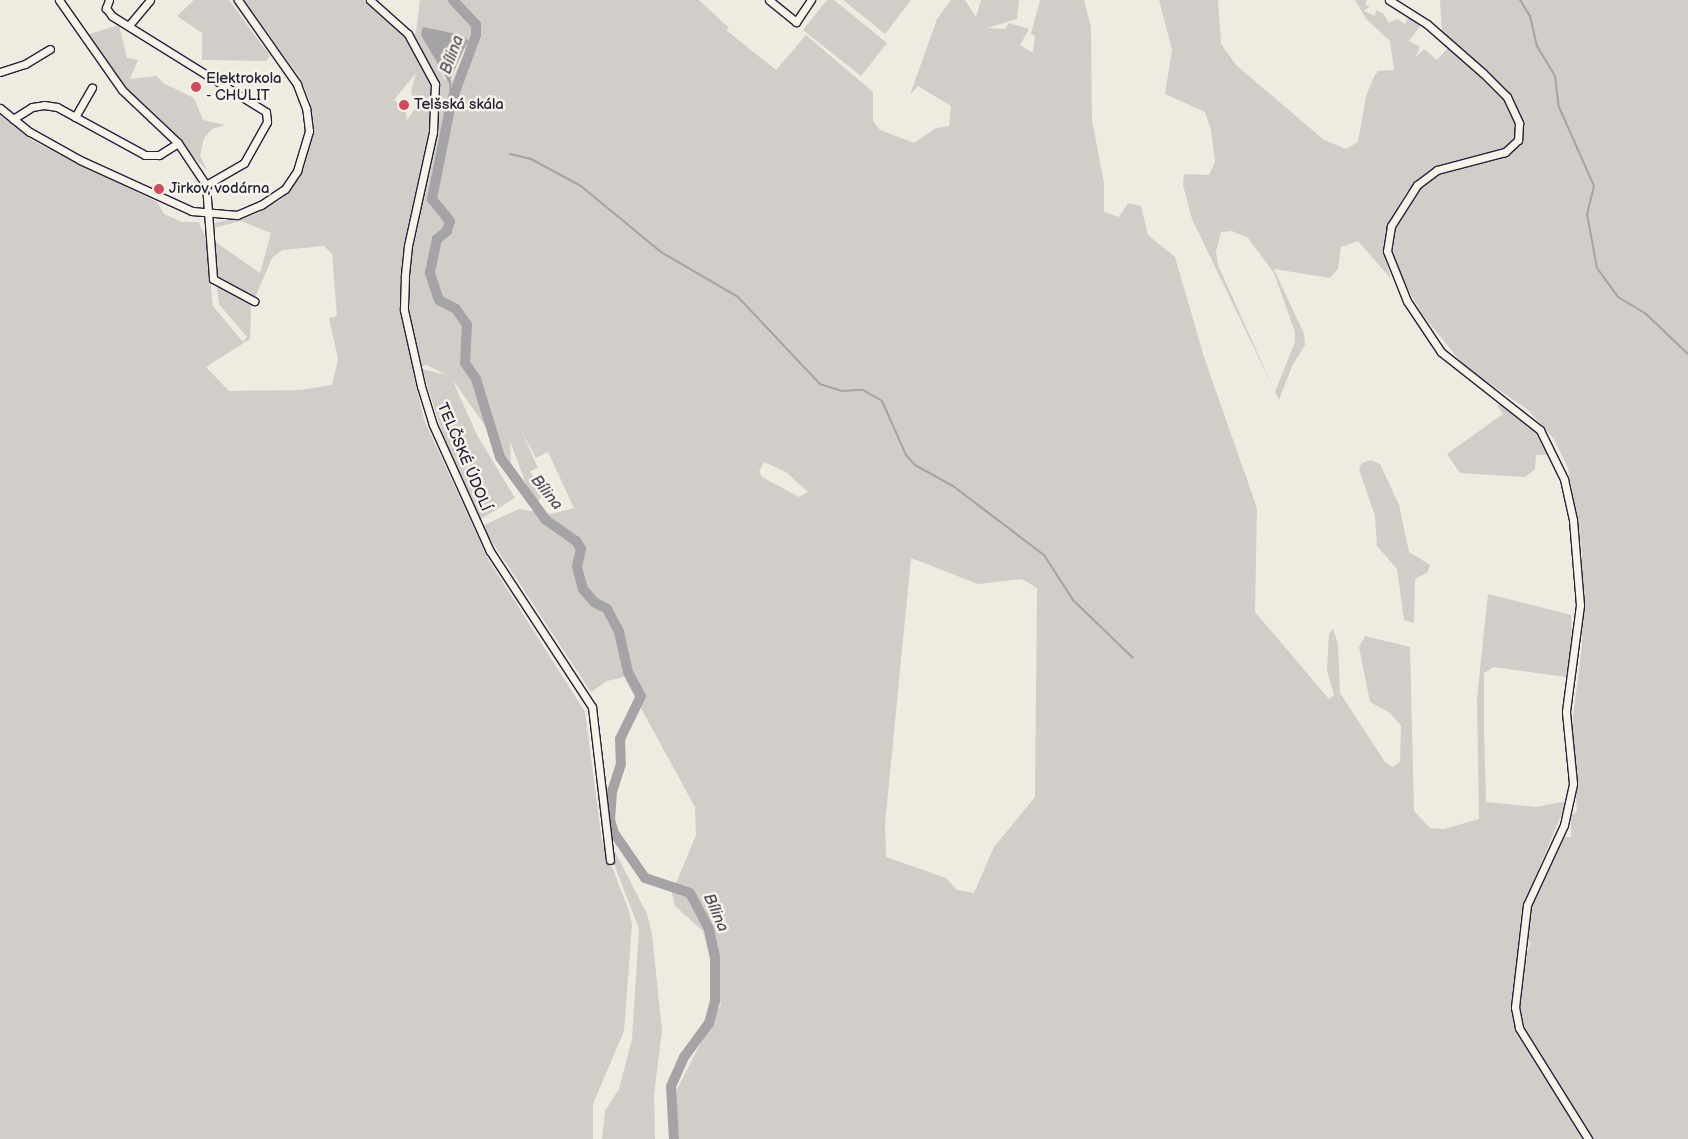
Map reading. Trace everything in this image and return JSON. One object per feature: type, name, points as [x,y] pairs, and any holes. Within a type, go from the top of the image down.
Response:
[{"type":"street","points":[[59,0],[122,90],[178,143],[206,185],[206,215],[213,279],[254,302]]},
{"type":"street","points":[[109,0],[106,8],[112,16],[130,24],[266,112],[267,122],[244,163],[206,185]]},
{"type":"street","points":[[130,24],[150,0]]},
{"type":"street","points":[[0,108],[13,119],[80,160],[177,206],[206,215],[237,214],[275,197],[297,171],[309,131],[306,108],[297,84],[238,0]]},
{"type":"street","name":"TELČSKÉ ÚDOLÍ","points":[[370,0],[408,34],[435,84],[433,132],[408,246],[405,277],[404,310],[421,386],[433,425],[490,551],[592,706],[610,860]]},
{"type":"street","points":[[769,0],[796,22],[811,0]]},
{"type":"street","points":[[1388,0],[1427,24],[1483,72],[1506,96],[1519,123],[1518,140],[1505,152],[1437,170],[1417,185],[1391,226],[1387,251],[1407,301],[1441,352],[1540,430],[1564,479],[1575,537],[1580,605],[1566,712],[1573,784],[1564,825],[1527,904],[1515,1007],[1519,1028],[1588,1139]]},
{"type":"street","points":[[0,72],[25,64],[50,49]]},
{"type":"street","points":[[75,117],[92,87]]},
{"type":"street","points":[[13,119],[32,107],[44,105],[75,117],[145,156],[159,155],[178,143]]},
{"type":"shaded area","points":[[194,0],[229,0],[270,56],[266,61],[202,60],[202,33],[177,16]]},
{"type":"shaded area","points":[[244,0],[364,0],[408,40],[416,33],[420,0],[699,0],[729,28],[726,30],[776,70],[806,35],[873,92],[873,121],[880,130],[914,143],[936,128],[949,126],[951,106],[918,86],[910,95],[937,19],[951,0],[965,0],[976,17],[981,0],[1019,0],[1017,19],[987,28],[1005,29],[1009,23],[1029,29],[1020,45],[1033,53],[1035,36],[1031,34],[1040,0],[1084,0],[1091,27],[1092,120],[1104,183],[1104,212],[1119,217],[1128,203],[1141,206],[1148,235],[1175,257],[1204,357],[1257,508],[1255,612],[1329,699],[1334,695],[1327,670],[1329,634],[1333,629],[1338,644],[1340,693],[1385,762],[1393,767],[1400,762],[1401,726],[1390,713],[1370,702],[1359,647],[1365,636],[1410,647],[1414,811],[1430,828],[1444,829],[1479,819],[1477,698],[1488,594],[1571,615],[1572,642],[1566,677],[1494,667],[1484,673],[1484,730],[1486,802],[1536,807],[1567,801],[1524,904],[1512,1007],[1516,1030],[1584,1139],[679,1139],[675,1093],[721,1004],[703,931],[675,906],[672,893],[696,835],[695,807],[624,677],[607,681],[591,692],[487,534],[484,525],[519,509],[551,514],[574,508],[548,452],[536,458],[522,432],[538,468],[530,471],[544,493],[537,502],[526,484],[510,441],[511,463],[452,379],[477,435],[515,498],[481,519],[442,432],[422,369],[447,375],[426,365],[413,369],[424,420],[488,559],[585,712],[602,841],[629,911],[632,925],[624,1031],[593,1104],[593,1139],[0,1139],[0,115],[33,141],[157,202],[164,214],[182,222],[199,222],[206,240],[213,306],[243,342],[247,337],[219,304],[211,239],[260,273],[271,233],[241,221],[210,229],[214,223],[254,215],[282,199],[302,174],[314,130],[310,101],[300,78]],"holes":[[[421,35],[466,49],[452,81],[444,79],[436,56]],[[416,73],[411,92],[416,107],[407,120],[405,109],[394,100]],[[324,246],[332,254],[337,316],[329,318],[338,359],[332,385],[300,390],[229,391],[206,367],[250,339],[251,307],[272,258],[282,250]],[[764,462],[786,472],[808,492],[799,497],[762,477],[759,472]],[[911,558],[978,584],[1022,579],[1037,588],[1035,797],[994,847],[974,893],[957,890],[946,878],[886,857],[885,824]]]},
{"type":"shaded area","points":[[827,0],[834,0],[887,43],[861,76],[803,30]]},
{"type":"shaded area","points":[[843,0],[911,0],[885,34]]},
{"type":"shaded area","points":[[1159,0],[1218,0],[1221,44],[1237,66],[1324,140],[1346,149],[1358,142],[1366,96],[1374,77],[1378,71],[1394,70],[1390,41],[1367,20],[1355,0],[1367,0],[1365,5],[1370,6],[1364,11],[1375,16],[1376,10],[1383,13],[1389,23],[1397,19],[1405,24],[1409,17],[1400,10],[1421,25],[1409,41],[1420,47],[1415,58],[1424,49],[1437,60],[1448,48],[1452,50],[1504,98],[1516,124],[1515,139],[1503,149],[1436,166],[1405,194],[1388,225],[1384,252],[1391,279],[1358,241],[1341,247],[1338,269],[1330,278],[1274,269],[1304,334],[1305,345],[1292,366],[1279,400],[1275,392],[1295,342],[1295,332],[1274,273],[1248,238],[1232,231],[1221,232],[1216,252],[1218,265],[1273,387],[1192,219],[1183,185],[1184,174],[1209,175],[1215,162],[1211,130],[1205,112],[1165,94],[1172,50]]},
{"type":"shaded area","points":[[1440,0],[1688,0],[1688,1139],[1591,1139],[1522,1027],[1518,1007],[1524,959],[1531,943],[1526,940],[1530,908],[1564,837],[1571,837],[1571,816],[1577,811],[1571,732],[1582,647],[1582,550],[1568,468],[1554,439],[1527,409],[1466,368],[1422,314],[1396,268],[1395,256],[1393,258],[1394,227],[1419,187],[1439,173],[1506,155],[1518,146],[1524,132],[1516,107],[1502,86],[1442,32]]},
{"type":"shaded area","points":[[119,25],[127,58],[138,60],[130,79],[157,76],[163,83],[194,98],[203,120],[225,125],[212,129],[204,138],[200,156],[208,171],[126,92],[86,35]]},
{"type":"shaded area","points":[[1497,405],[1504,405],[1537,432],[1549,455],[1536,455],[1535,469],[1525,477],[1460,473],[1447,454],[1503,414]]},
{"type":"shaded area","points":[[1371,460],[1380,464],[1399,505],[1409,552],[1430,565],[1428,572],[1415,579],[1414,623],[1404,620],[1397,569],[1377,546],[1375,516],[1359,469],[1362,463]]},
{"type":"shaded area","points":[[610,842],[647,914],[652,934],[662,1031],[654,1095],[655,1139],[602,1139],[605,1111],[619,1089],[632,1039],[639,929],[611,856]]},
{"type":"water","points":[[423,27],[461,35],[468,40],[449,83],[421,35]]},
{"type":"waterway","name":"Bílina","points":[[453,0],[476,25],[476,35],[451,103],[432,199],[450,221],[447,231],[437,239],[430,273],[439,300],[456,309],[467,325],[465,363],[476,379],[500,457],[546,520],[576,541],[581,549],[577,567],[583,589],[594,602],[607,609],[619,632],[628,672],[641,696],[620,739],[621,764],[612,792],[610,820],[614,833],[645,878],[690,893],[709,929],[715,958],[715,1001],[709,1023],[684,1057],[671,1086],[674,1139]]},
{"type":"waterway","points":[[1520,0],[1530,16],[1537,46],[1555,76],[1559,107],[1594,186],[1587,214],[1597,268],[1618,297],[1646,314],[1688,354]]},
{"type":"waterway","name":"Bílina","points":[[465,43],[474,41]]},
{"type":"waterway","points":[[450,81],[451,103]]},
{"type":"waterway","points":[[510,154],[531,159],[581,186],[661,252],[738,297],[820,384],[841,391],[863,390],[882,401],[906,455],[915,465],[953,486],[1044,555],[1073,600],[1133,658]]},
{"type":"place","name":"Elektrokola - CHULIT","points":[[196,87]]},
{"type":"place","name":"Telšská skála","points":[[404,105]]},
{"type":"place","name":"Jirkov, vodárna","points":[[159,189]]}]
